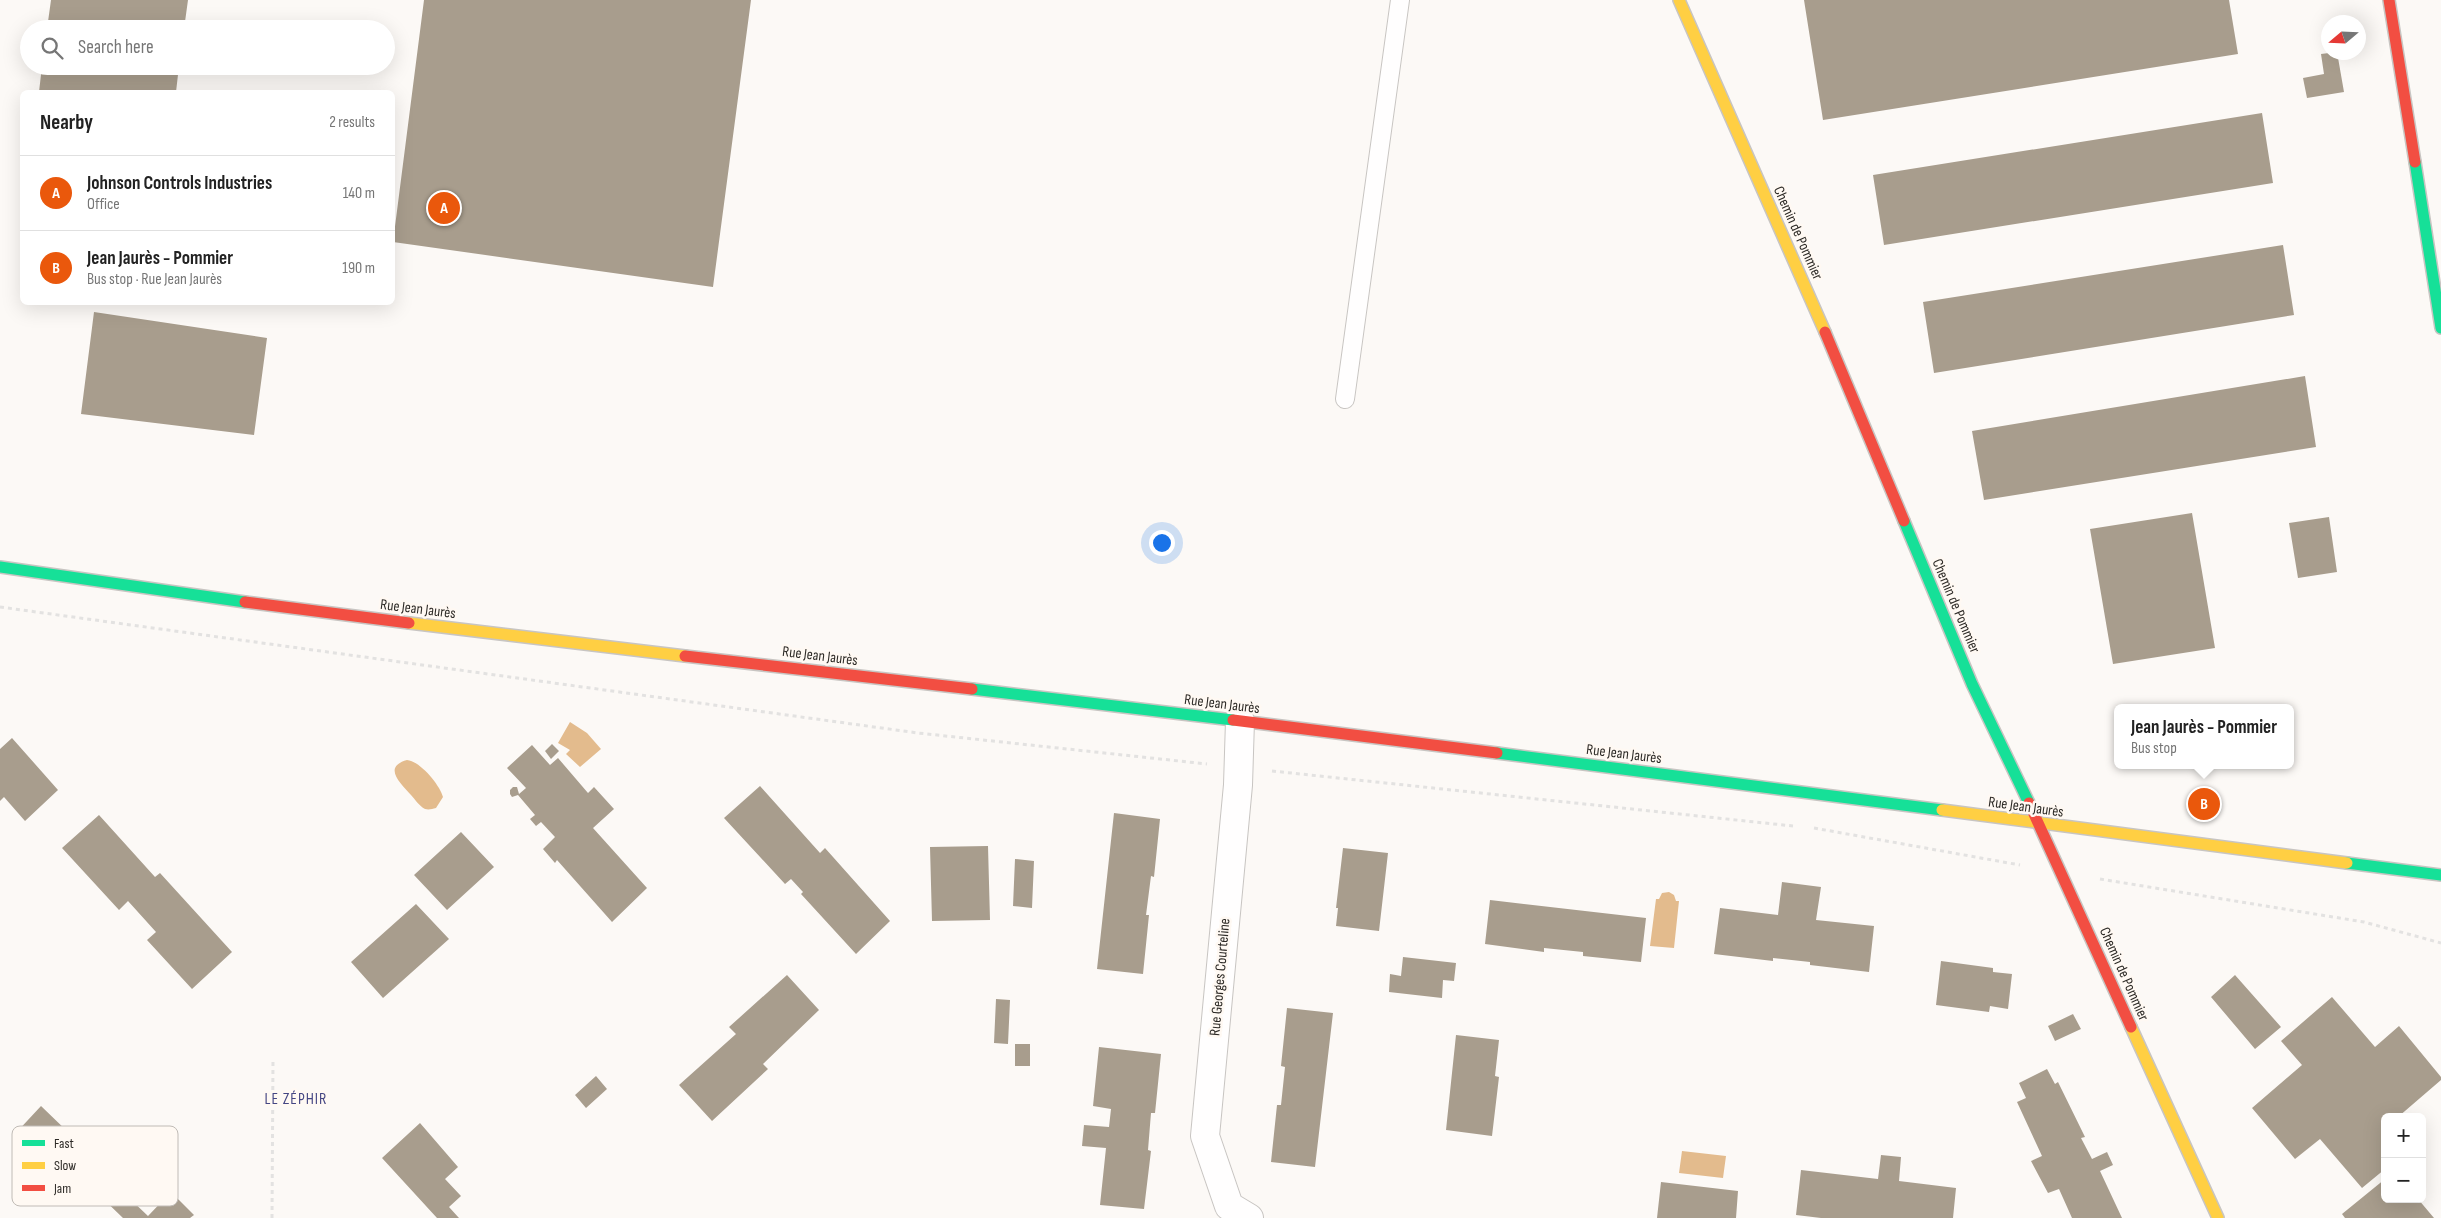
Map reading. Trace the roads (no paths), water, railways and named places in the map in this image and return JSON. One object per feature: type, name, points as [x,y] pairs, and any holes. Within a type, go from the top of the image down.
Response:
[{"type":"main road","name":"Chemin de Pommier","points":[[1679,0],[1833,351],[1972,684],[2040,824],[2218,1218]]},
{"type":"main road","points":[[2389,0],[2441,328]]},
{"type":"main road","name":"Rue Jean Jaurès","points":[[0,566],[315,612],[1240,721],[1837,795],[2040,824],[2441,874]]},
{"type":"street","name":"Rue Georges Courteline","points":[[1240,721],[1238,785],[1204,1136],[1228,1206],[1249,1218]]},
{"type":"lane","points":[[1345,399],[1400,0]]},
{"type":"place","name":"Johnson Controls Industries","points":[[444,208]]},
{"type":"place","name":"Jean Jaurès - Pommier","points":[[2204,804]]},
{"type":"district","name":"LE ZÉPHIR","points":[[296,1099]]}]
